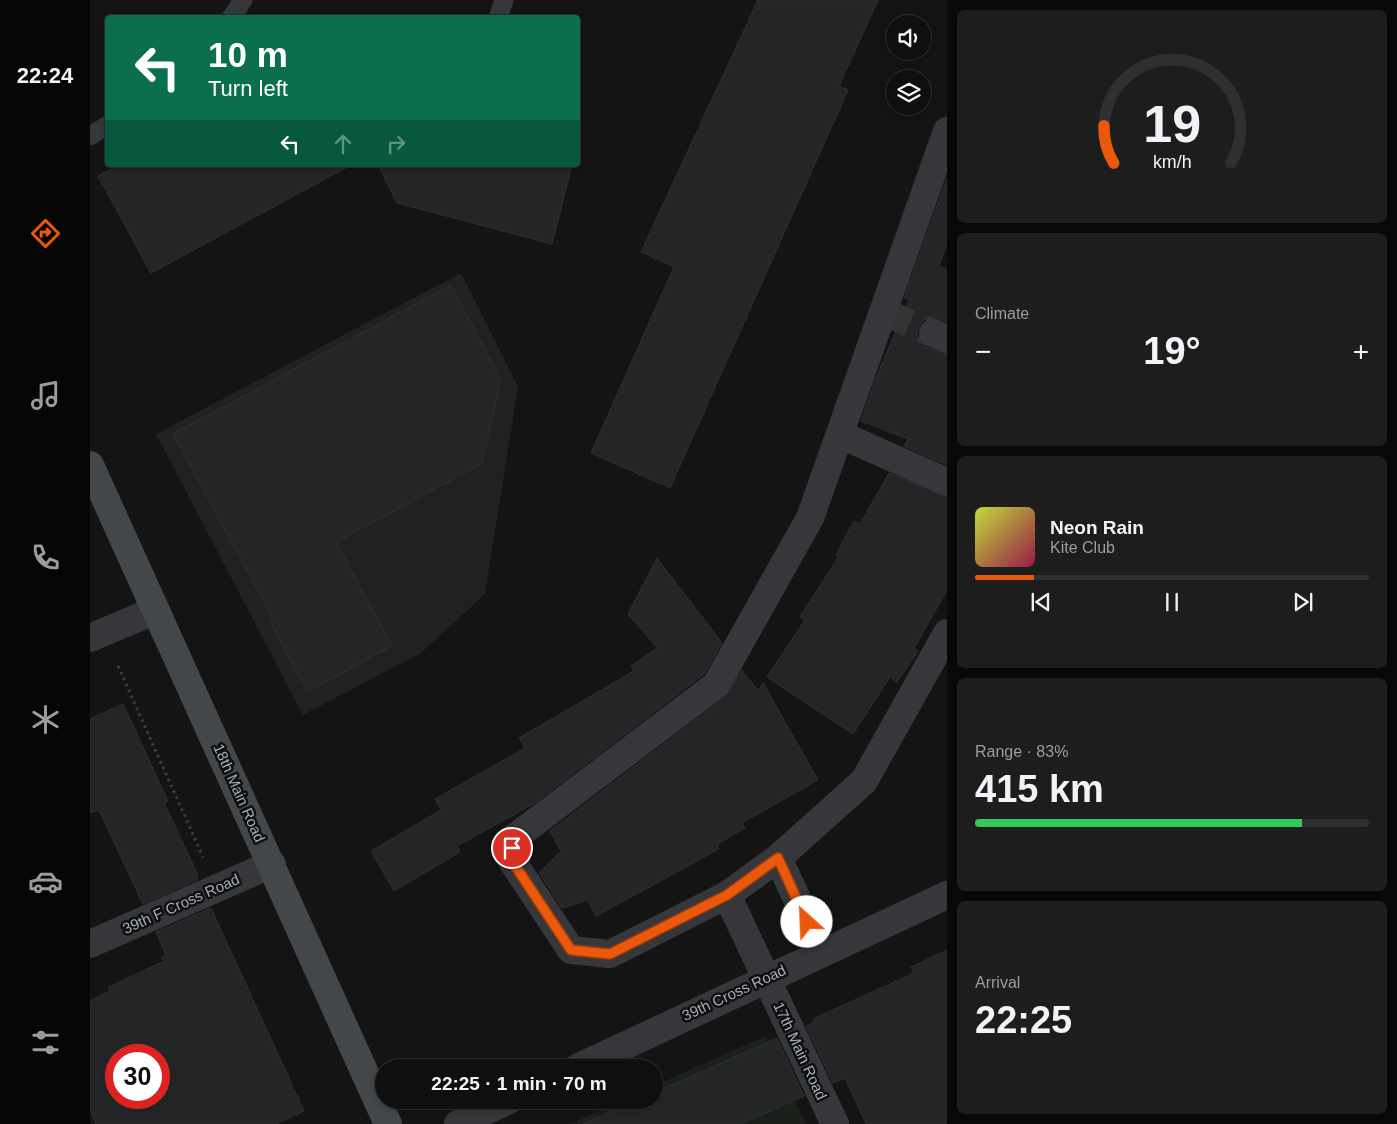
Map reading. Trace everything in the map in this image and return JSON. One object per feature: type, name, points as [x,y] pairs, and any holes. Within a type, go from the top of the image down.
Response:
[{"type":"main road","name":"18th Main Road","points":[[90,465],[389,1123]]},
{"type":"street","points":[[947,131],[841,435],[810,518],[716,685],[514,838],[510,858],[571,950],[610,954],[727,895],[778,858],[864,781],[947,633]]},
{"type":"street","points":[[841,435],[947,482]]},
{"type":"street","points":[[90,638],[156,610]]},
{"type":"street","points":[[778,858],[822,953]]},
{"type":"street","name":"39th F Cross Road","points":[[90,944],[272,864]]},
{"type":"street","name":"17th Main Road","points":[[727,895],[835,1124]]},
{"type":"street","name":"39th Cross Road","points":[[596,1059],[947,895]]},
{"type":"street","points":[[458,1124],[490,1109]]},
{"type":"lane","points":[[233,15],[243,0]]},
{"type":"lane","points":[[499,15],[504,0]]},
{"type":"lane","points":[[90,136],[105,127]]},
{"type":"path","points":[[118,666],[207,866]]},
{"type":"shaded area","points":[[461,273],[518,387],[485,594],[421,653],[303,715],[156,434]]},
{"type":"shaded area","points":[[765,1036],[806,1124],[570,1124],[603,1109],[663,1109],[663,1082]]},
{"type":"building","points":[[758,0],[878,0],[839,86],[848,90],[670,488],[591,453],[674,267],[641,252]]},
{"type":"building","points":[[115,167],[347,167],[151,273],[98,176]]},
{"type":"building","points":[[379,167],[571,167],[552,244],[397,203]]},
{"type":"building","points":[[947,178],[947,243],[939,266],[947,270],[947,322],[932,317],[924,320],[919,326],[917,334],[920,342],[926,347],[947,354],[947,465],[904,446],[908,439],[861,421],[876,378],[909,300],[904,298]]},
{"type":"building","points":[[451,285],[501,379],[482,464],[336,542],[392,646],[307,692],[270,621],[273,619],[173,434]]},
{"type":"building","points":[[889,473],[947,497],[947,590],[914,648],[918,651],[897,682],[890,677],[853,734],[767,677],[805,620],[800,617],[839,556],[836,555],[854,521],[860,524]]},
{"type":"building","points":[[657,558],[722,643],[704,674],[535,803],[457,846],[460,852],[394,891],[371,851],[441,810],[435,799],[525,748],[519,738],[634,671],[631,666],[657,648],[628,614]]},
{"type":"building","points":[[742,670],[758,691],[763,683],[818,780],[742,823],[745,828],[717,844],[719,849],[596,916],[588,900],[562,908],[539,873],[561,851],[550,831],[725,697]]},
{"type":"building","points":[[123,704],[168,801],[164,803],[198,875],[196,875],[197,880],[143,904],[99,810],[90,813],[90,719]]},
{"type":"building","points":[[211,908],[304,1111],[276,1124],[96,1124],[90,1110],[90,1001],[110,991],[109,987],[164,961],[162,957],[166,955],[156,932]]},
{"type":"building","points":[[947,950],[947,1124],[866,1124],[845,1078],[833,1083],[806,1026],[815,1022],[813,1019],[914,973],[911,967]]},
{"type":"building","points":[[777,1038],[804,1096],[741,1124],[583,1124],[617,1109],[663,1109],[663,1089]]},
{"type":"tunnel","points":[[884,312],[933,333]]},
{"type":"route","points":[[512,848],[510,858],[571,950],[610,954],[727,895],[778,858],[807,922]]}]
